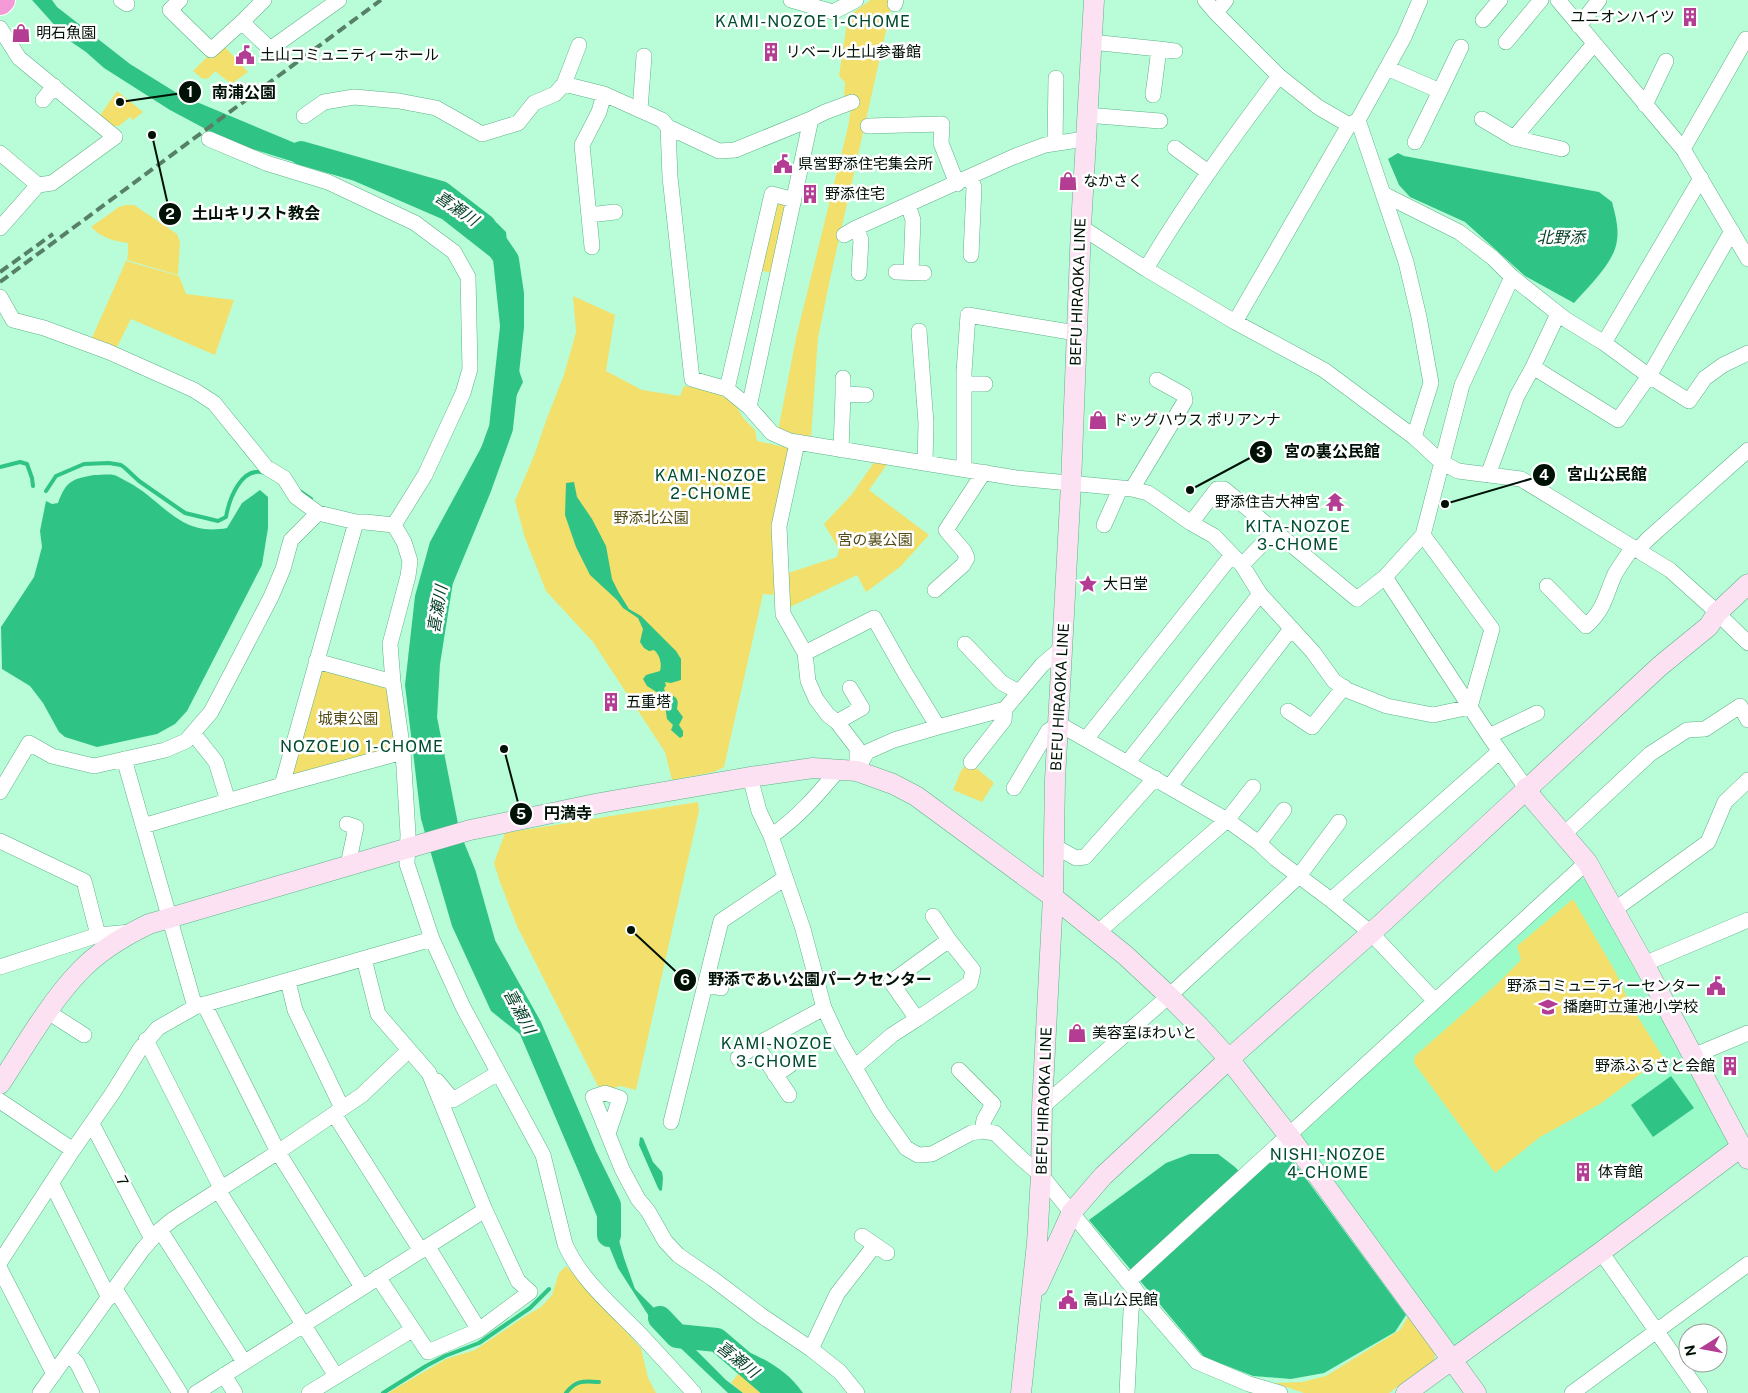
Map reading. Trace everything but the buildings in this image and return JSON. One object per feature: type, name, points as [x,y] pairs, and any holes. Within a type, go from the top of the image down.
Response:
[{"type":"street","points":[[180,0],[170,10],[211,50],[264,0]]},
{"type":"street","points":[[242,22],[270,49],[339,0]]},
{"type":"street","points":[[791,0],[833,12],[856,0]]},
{"type":"street","name":"BEFU HIRAOKA LINE","points":[[1021,1393],[1037,1243],[1041,1175],[1042,1107],[1053,897],[1076,333],[1086,115],[1094,0]]},
{"type":"street","points":[[1205,0],[1279,76],[1318,107],[1353,122],[1383,194],[1406,262],[1419,316],[1431,383],[1414,437]]},
{"type":"street","points":[[1216,13],[1226,0]]},
{"type":"street","points":[[1235,322],[1387,68],[1404,37],[1420,0]]},
{"type":"street","points":[[1484,20],[1500,0]]},
{"type":"street","points":[[1506,42],[1541,0]]},
{"type":"street","points":[[1558,0],[1682,149],[1748,259]]},
{"type":"street","points":[[1579,26],[1600,0]]},
{"type":"street","points":[[0,28],[20,58],[114,137],[52,183],[38,185],[0,228]]},
{"type":"street","points":[[1682,149],[1746,39]]},
{"type":"street","points":[[1091,42],[1175,51]]},
{"type":"street","points":[[1514,138],[1594,44]]},
{"type":"street","points":[[304,116],[324,102],[354,97],[399,101],[436,108],[482,134],[518,123],[534,103],[556,94],[564,84],[580,45]]},
{"type":"street","points":[[1415,142],[1460,47]]},
{"type":"street","points":[[1153,95],[1159,48]]},
{"type":"street","points":[[640,110],[644,56]]},
{"type":"street","points":[[1645,105],[1666,61]]},
{"type":"street","points":[[1387,68],[1440,92]]},
{"type":"street","points":[[1146,269],[1173,223],[1208,172],[1279,76]]},
{"type":"street","points":[[1055,143],[1056,78]]},
{"type":"street","points":[[564,84],[604,94],[662,120],[668,126],[723,151],[735,150],[852,102]]},
{"type":"street","points":[[43,100],[54,86]]},
{"type":"street","points":[[592,247],[582,145],[599,112],[604,94]]},
{"type":"street","points":[[1086,115],[1160,120]]},
{"type":"street","points":[[749,407],[811,119]]},
{"type":"street","points":[[1482,119],[1514,138],[1562,149]]},
{"type":"street","points":[[868,126],[942,124],[941,142],[963,180],[974,187],[971,255]]},
{"type":"street","points":[[668,126],[670,177],[692,379],[727,389],[749,407],[772,434],[797,443],[1016,478],[1148,493],[1191,523],[1214,536],[1237,560],[1260,594],[1313,652],[1334,681],[1347,690],[1387,706],[1433,715],[1470,707]]},
{"type":"street","points":[[209,139],[266,163],[328,182],[415,223],[454,252],[468,276],[470,369],[463,393],[425,475],[394,525]]},
{"type":"street","points":[[859,273],[861,240],[850,231],[1012,157],[1044,145],[1086,139]]},
{"type":"street","points":[[1175,148],[1208,172]]},
{"type":"street","points":[[0,154],[38,185]]},
{"type":"street","points":[[1604,343],[1700,178]]},
{"type":"street","points":[[727,389],[772,194],[794,200]]},
{"type":"street","points":[[1383,194],[1459,232],[1494,258],[1512,277],[1558,314],[1604,343],[1648,376],[1689,401],[1705,378],[1723,365],[1748,353]]},
{"type":"street","points":[[896,272],[918,272],[913,220],[908,205]]},
{"type":"street","points":[[589,215],[615,212]]},
{"type":"street","points":[[1081,227],[1146,269],[1235,322],[1324,370],[1414,437],[1441,462],[1458,471],[1521,479],[1670,570],[1748,643]]},
{"type":"street","points":[[1533,367],[1618,420],[1648,376],[1732,231]]},
{"type":"street","points":[[1191,523],[1217,489],[1224,489],[1357,599],[1386,577],[1423,535],[1462,385],[1512,277]]},
{"type":"street","points":[[752,279],[775,284]]},
{"type":"street","points":[[0,297],[13,320],[44,328],[109,352],[194,390],[214,403],[266,467],[284,478],[296,497],[318,513],[356,522],[394,525]]},
{"type":"street","points":[[1488,475],[1517,396],[1558,314]]},
{"type":"street","points":[[964,469],[964,384],[968,315],[1076,333]]},
{"type":"street","points":[[919,331],[926,351],[925,463]]},
{"type":"street","points":[[1104,525],[1184,402],[1184,395],[1157,380]]},
{"type":"street","points":[[964,384],[985,384]]},
{"type":"street","points":[[841,450],[843,386],[866,395]]},
{"type":"street","points":[[797,443],[779,526],[784,614],[805,653],[808,681],[816,699],[857,748],[848,770]]},
{"type":"street","points":[[1548,586],[1586,626],[1597,616],[1605,602],[1616,574],[1635,549],[1748,450]]},
{"type":"street","points":[[935,590],[951,584],[967,558],[964,551],[941,535],[984,472]]},
{"type":"street","points":[[0,792],[29,742],[52,756],[94,766],[165,750],[186,741],[211,712],[271,598],[290,540],[318,513]]},
{"type":"street","points":[[282,785],[356,522]]},
{"type":"street","points":[[394,525],[404,542],[410,561],[408,576],[390,644],[413,847],[407,864],[432,940],[463,1007],[543,1155],[565,1244],[570,1256],[609,1303],[694,1393]]},
{"type":"street","points":[[1086,739],[1237,560],[1274,531]]},
{"type":"street","points":[[1423,535],[1492,629],[1470,707]]},
{"type":"street","points":[[1386,577],[1489,736],[1526,788],[1587,862],[1644,964],[1744,1153],[1601,1252],[1406,1393]]},
{"type":"street","points":[[1030,1302],[1072,1212],[1103,1176],[1229,1059],[1371,933],[1660,666],[1709,626],[1717,613],[1748,584]]},
{"type":"street","points":[[1128,762],[1260,594]]},
{"type":"street","points":[[805,653],[874,618],[904,673],[938,726]]},
{"type":"street","points":[[1170,786],[1291,629]]},
{"type":"street","points":[[965,644],[1002,683],[1019,692]]},
{"type":"street","points":[[971,762],[1004,720],[1005,709],[1042,665],[1063,647]]},
{"type":"street","points":[[316,661],[393,682]]},
{"type":"street","points":[[1293,720],[1312,727],[1344,687]]},
{"type":"street","points":[[837,722],[862,708],[850,688]]},
{"type":"street","points":[[1564,834],[1650,754],[1687,730],[1705,729],[1740,706],[1748,720]]},
{"type":"street","points":[[771,836],[789,824],[816,796],[868,752],[894,740],[938,726],[1005,709]]},
{"type":"street","points":[[1489,736],[1537,713]]},
{"type":"street","points":[[1014,788],[1048,731],[1059,724],[1227,820],[1371,933],[1434,1001]]},
{"type":"street","points":[[193,733],[216,762],[228,801]]},
{"type":"street","points":[[1331,900],[1500,751]]},
{"type":"street","points":[[143,826],[403,752]]},
{"type":"street","points":[[124,759],[170,917],[199,1006],[278,1152],[362,1287]]},
{"type":"street","points":[[0,1084],[60,995],[80,971],[101,953],[134,931],[170,917],[470,830],[600,803],[750,777],[813,768],[848,770],[893,784],[916,796],[1053,897],[1125,955],[1169,996],[1229,1059],[1288,1136],[1476,1393]]},
{"type":"street","points":[[750,777],[759,811],[771,836],[803,928],[824,1008],[839,1040],[880,1110],[906,1148],[918,1155],[932,1154],[971,1133],[995,1133],[1041,1175],[1131,1286],[1197,1362],[1249,1384],[1280,1393]]},
{"type":"street","points":[[1054,846],[1076,858],[1085,857],[1155,778]]},
{"type":"street","points":[[1614,910],[1708,842],[1725,802],[1748,780]]},
{"type":"street","points":[[1097,933],[1227,820],[1252,787]]},
{"type":"street","points":[[1259,844],[1284,810]]},
{"type":"street","points":[[1042,1107],[1169,996],[1299,876],[1339,822]]},
{"type":"street","points":[[347,824],[356,827],[348,865]]},
{"type":"street","points":[[0,841],[84,881],[98,936]]},
{"type":"street","points":[[1126,1393],[1131,1286],[1248,1173],[1587,862]]},
{"type":"street","points":[[672,1122],[721,921],[786,878]]},
{"type":"street","points":[[855,1067],[892,1035],[970,983],[973,970],[933,916]]},
{"type":"street","points":[[1644,964],[1748,920]]},
{"type":"street","points":[[0,967],[98,936],[134,931]]},
{"type":"street","points":[[0,1262],[146,1040],[158,1028],[199,1006],[432,940]]},
{"type":"street","points":[[917,1019],[891,982],[949,940]]},
{"type":"street","points":[[364,959],[378,1014],[453,1100],[498,1073]]},
{"type":"street","points":[[288,981],[295,1010],[338,1111],[424,1249],[479,1330]]},
{"type":"street","points":[[706,984],[721,988]]},
{"type":"street","points":[[738,1058],[756,1045],[824,1008]]},
{"type":"street","points":[[48,1012],[84,1035]]},
{"type":"street","points":[[1693,1056],[1748,1033]]},
{"type":"street","points":[[146,1040],[219,1189],[336,1376]]},
{"type":"street","points":[[756,1045],[789,1095]]},
{"type":"street","points":[[40,1393],[142,1249],[156,1234],[219,1189],[362,1095],[409,1050]]},
{"type":"street","points":[[775,1075],[788,1066]]},
{"type":"street","points":[[959,1070],[982,1084],[993,1104],[984,1120],[982,1132]]},
{"type":"street","points":[[378,1277],[428,1352],[479,1330],[530,1292],[518,1281],[485,1210],[429,1073]]},
{"type":"street","points":[[0,1101],[73,1150]]},
{"type":"street","name":"7","points":[[92,1124],[156,1234],[244,1362]]},
{"type":"street","points":[[608,1134],[622,1169],[638,1199],[648,1211],[665,1241],[678,1255],[811,1349],[840,1372],[857,1393]]},
{"type":"street","points":[[52,1184],[112,1293],[180,1393]]},
{"type":"street","points":[[196,1393],[485,1210]]},
{"type":"street","points":[[811,1349],[837,1294],[881,1249],[862,1236]]},
{"type":"street","points":[[1601,1252],[1700,1393]]},
{"type":"street","points":[[1582,1390],[1657,1331],[1748,1264]]},
{"type":"street","points":[[0,1269],[54,1374]]},
{"type":"street","points":[[309,1393],[412,1330]]},
{"type":"street","points":[[68,1354],[77,1363],[92,1393]]},
{"type":"street","points":[[224,1375],[235,1393]]},
{"type":"shaded area","name":"播磨町立蓮池小学校","points":[[1578,878],[1587,879],[1728,1136],[1727,1151],[1454,1347],[1300,1136]]},
{"type":"green space","points":[[871,0],[893,0],[818,338],[811,437],[778,431],[796,338],[848,127],[852,102],[844,98],[845,82],[839,76],[848,16]]},
{"type":"green space","points":[[224,46],[248,72],[231,84],[215,71],[209,78],[203,79],[193,71],[208,56],[211,59]]},
{"type":"green space","points":[[117,91],[143,112],[133,120],[130,117],[119,126],[111,126],[99,117]]},
{"type":"green space","points":[[774,202],[787,205],[772,273],[758,270]]},
{"type":"green space","points":[[134,205],[177,234],[180,242],[178,275],[127,260],[128,243],[108,238],[91,227],[119,207]]},
{"type":"green space","points":[[126,261],[179,276],[186,294],[234,300],[215,355],[131,319],[116,349],[91,340]]},
{"type":"green space","name":"野添北公園","points":[[573,296],[615,315],[606,371],[642,390],[680,396],[684,386],[710,390],[734,402],[743,418],[755,430],[757,441],[793,449],[777,595],[763,594],[724,767],[714,772],[672,780],[665,752],[593,642],[546,591],[525,538],[515,501],[564,375],[576,332]]},
{"type":"green space","name":"宮の裏公園","points":[[875,461],[888,463],[869,490],[929,535],[900,567],[866,592],[857,575],[786,609],[785,574],[837,557],[839,549],[824,524],[852,494]]},
{"type":"green space","name":"城東公園","points":[[327,668],[387,689],[395,740],[393,748],[295,776],[290,771],[319,674]]},
{"type":"green space","points":[[968,761],[994,783],[982,802],[953,790],[961,771]]},
{"type":"green space","points":[[698,802],[699,811],[636,1090],[620,1086],[601,1092],[517,926],[494,863],[505,833]]},
{"type":"green space","points":[[1573,899],[1615,971],[1631,1006],[1663,1057],[1600,1104],[1540,1137],[1495,1173],[1414,1063],[1415,1056],[1497,984],[1521,960],[1517,946]]},
{"type":"green space","points":[[566,1266],[641,1348],[648,1378],[656,1393],[388,1393],[446,1359],[475,1350],[541,1307],[552,1295],[559,1273]]},
{"type":"green space","points":[[1409,1315],[1436,1351],[1434,1360],[1389,1393],[1304,1393],[1275,1383],[1302,1382],[1326,1376],[1400,1330]]},
{"type":"green space","points":[[745,1365],[780,1384],[786,1393],[743,1393],[731,1383]]},
{"type":"water","points":[[32,0],[52,0],[57,7],[130,64],[180,95],[302,146],[331,161],[441,193],[466,212],[497,223],[506,232],[512,300],[510,345],[523,382],[501,428],[441,581],[428,663],[425,718],[448,835],[464,874],[484,945],[530,1027],[585,1156],[609,1205],[635,1289],[726,1380],[743,1393],[728,1393],[652,1321],[618,1268],[551,1104],[547,1084],[531,1043],[491,1011],[452,926],[421,819],[405,685],[415,596],[430,542],[515,385],[502,345],[493,259],[442,219],[352,180],[230,142],[170,110],[104,68],[67,39]]},
{"type":"water","name":"北野添","points":[[1398,153],[1404,156],[1599,192],[1612,202],[1616,221],[1617,240],[1611,257],[1600,274],[1574,303],[1525,276],[1465,222],[1410,197],[1399,185],[1388,159]]},
{"type":"water","points":[[94,475],[117,476],[141,490],[173,516],[196,527],[210,529],[227,528],[242,503],[260,490],[268,497],[268,528],[262,565],[187,711],[175,724],[157,734],[97,747],[65,737],[59,732],[43,703],[30,686],[2,669],[1,627],[34,577],[42,547],[40,531],[46,501],[52,504],[58,503],[64,490],[71,482]]},
{"type":"water","points":[[574,482],[577,497],[592,519],[606,546],[612,579],[619,593],[629,609],[641,616],[676,651],[681,659],[681,680],[671,683],[665,682],[666,686],[664,688],[667,700],[672,695],[677,699],[677,709],[683,717],[679,725],[683,731],[683,736],[680,738],[671,730],[673,725],[667,719],[665,705],[660,704],[659,701],[663,696],[647,686],[643,679],[646,675],[660,671],[661,663],[654,650],[649,651],[640,642],[643,629],[638,618],[623,608],[590,575],[576,547],[565,515],[566,483]]},
{"type":"water","points":[[1671,1076],[1694,1108],[1653,1137],[1631,1105]]},
{"type":"water","points":[[640,1137],[643,1138],[653,1162],[662,1172],[662,1190],[660,1191],[639,1145]]},
{"type":"water","points":[[1285,1150],[1406,1315],[1395,1332],[1324,1373],[1291,1379],[1253,1376],[1204,1357],[1089,1220],[1166,1163],[1190,1154],[1218,1154],[1235,1167],[1248,1181]]},
{"type":"water","points":[[718,1340],[753,1354],[775,1366],[795,1383],[803,1393],[786,1393],[780,1384],[745,1365]]},
{"type":"waterway","name":"喜瀬川","points":[[301,153],[441,193],[484,226],[507,260],[512,294],[512,327],[501,428],[479,489],[441,581],[428,663],[425,718],[448,835],[464,874],[484,945],[530,1027],[585,1156],[609,1205],[609,1235]]},
{"type":"waterway","points":[[0,467],[20,462],[27,464],[33,486]]},
{"type":"waterway","points":[[46,491],[56,476],[84,464],[109,463],[121,465],[139,481],[185,513],[218,521],[226,517],[233,493],[243,479],[249,474],[265,473]]},
{"type":"waterway","points":[[298,490],[311,499]]},
{"type":"waterway","points":[[383,1393],[445,1356],[479,1343],[530,1308],[549,1289]]},
{"type":"waterway","name":"喜瀬川","points":[[660,1318],[677,1336],[717,1340],[779,1393]]},
{"type":"waterway","points":[[566,1393],[580,1382],[599,1382]]},
{"type":"railway","points":[[0,282],[381,0]]},
{"type":"railway","points":[[0,272],[53,234]]},
{"type":"place","name":"ユニオンハイツ","points":[[1690,17]]},
{"type":"place","name":"明石魚園","points":[[21,33]]},
{"type":"place","name":"リベール土山参番館","points":[[771,52]]},
{"type":"place","name":"土山コミュニティーホール","points":[[245,55]]},
{"type":"place","name":"南浦公園","points":[[120,102]]},
{"type":"place","name":"土山キリスト教会","points":[[152,135]]},
{"type":"place","name":"県営野添住宅集会所","points":[[783,164]]},
{"type":"place","name":"なかさく","points":[[1068,181]]},
{"type":"place","name":"野添住宅","points":[[810,194]]},
{"type":"place","name":"ドッグハウス ポリアンナ","points":[[1098,420]]},
{"type":"place","name":"宮の裏公民館","points":[[1190,490]]},
{"type":"place","name":"野添住吉大神宮","points":[[1335,502]]},
{"type":"place","name":"宮山公民館","points":[[1445,504]]},
{"type":"place","name":"大日堂","points":[[1088,584]]},
{"type":"place","name":"五重塔","points":[[611,702]]},
{"type":"place","name":"円満寺","points":[[504,749]]},
{"type":"place","name":"野添であい公園パークセンター","points":[[631,930]]},
{"type":"place","name":"野添コミュニティーセンター","points":[[1716,986]]},
{"type":"place","name":"播磨町立蓮池小学校","points":[[1548,1007]]},
{"type":"place","name":"美容室ほわいと","points":[[1077,1033]]},
{"type":"place","name":"野添ふるさと会館","points":[[1730,1066]]},
{"type":"place","name":"体育館","points":[[1583,1172]]},
{"type":"place","name":"高山公民館","points":[[1068,1300]]},
{"type":"district","name":"KAMI-NOZOE 1-CHOME","points":[[813,21]]},
{"type":"district","name":"KAMI-NOZOE 2-CHOME","points":[[711,484]]},
{"type":"district","name":"KITA-NOZOE 3-CHOME","points":[[1298,535]]},
{"type":"district","name":"NOZOEJO 1-CHOME","points":[[362,746]]},
{"type":"district","name":"KAMI-NOZOE 3-CHOME","points":[[777,1052]]},
{"type":"district","name":"NISHI-NOZOE 4-CHOME","points":[[1328,1163]]}]
